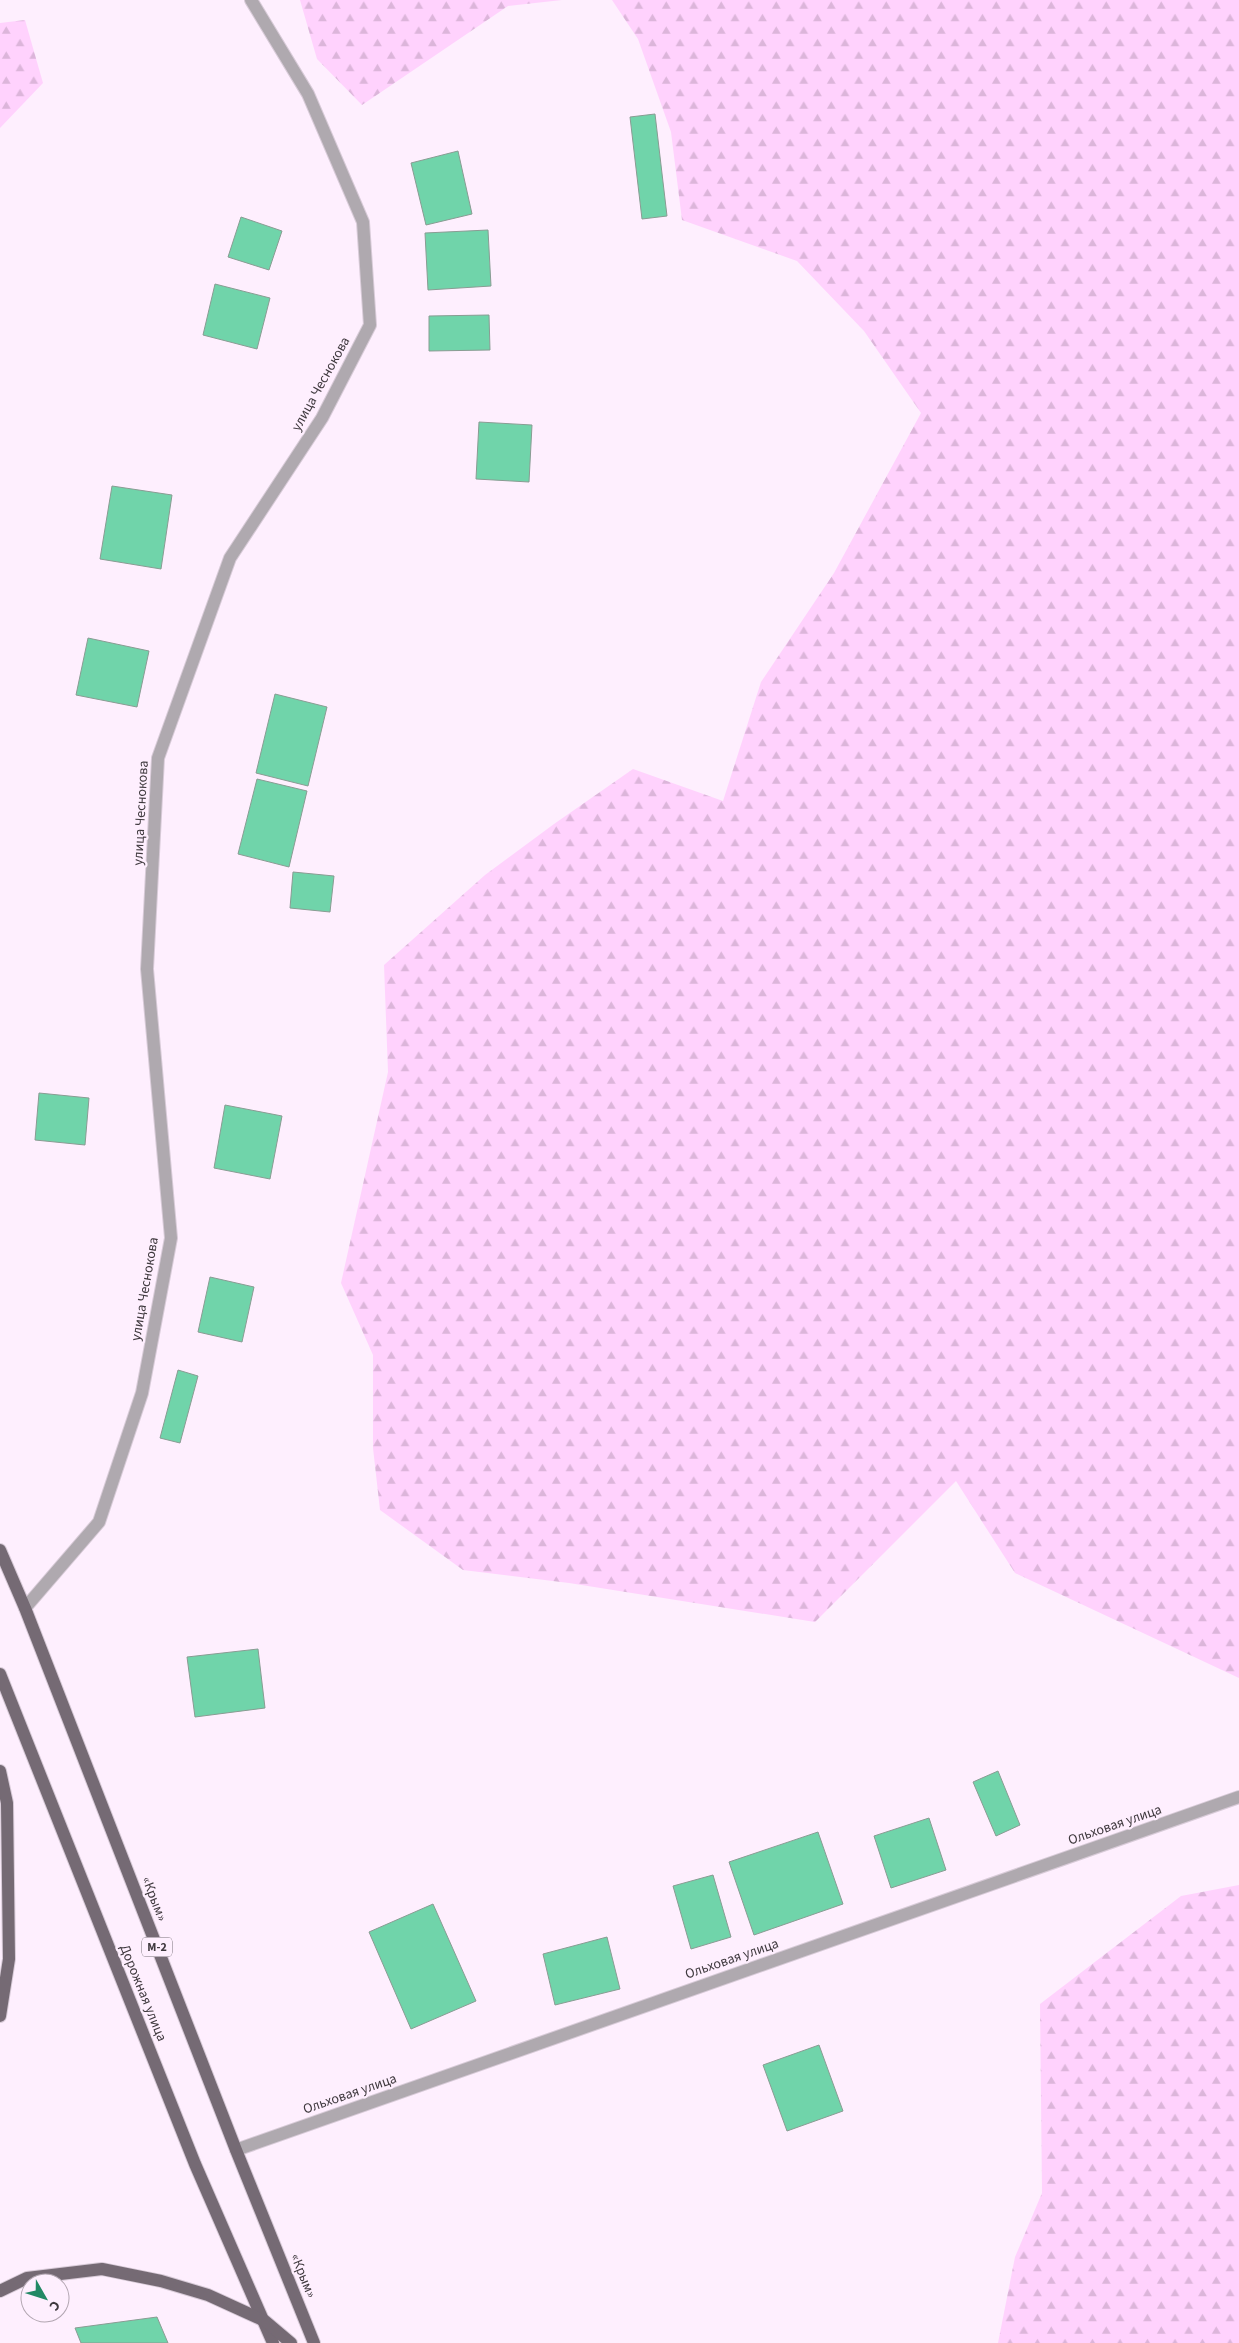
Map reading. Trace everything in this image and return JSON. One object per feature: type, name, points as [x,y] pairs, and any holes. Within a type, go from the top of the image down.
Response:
[{"type":"main road","name":"«Крым»","points":[[0,1550],[25,1608],[236,2150],[314,2343]]},
{"type":"main road","name":"Дорожная улица","points":[[0,1674],[195,2164],[265,2321]]},
{"type":"main road","points":[[0,1771],[7,1803],[9,1959],[0,2016]]},
{"type":"main road","points":[[0,2291],[27,2278],[102,2269],[161,2280],[208,2295],[265,2321],[291,2343]]},
{"type":"main road","points":[[265,2321],[273,2343]]},
{"type":"street","name":"улица Чеснокова","points":[[25,1608],[99,1522],[142,1393],[171,1238],[147,969],[158,758],[230,558],[322,418],[370,325],[363,222],[308,94],[251,0]]},
{"type":"street","name":"Ольховая улица","points":[[236,2150],[1239,1797]]},
{"type":"green space","points":[[300,0],[562,0],[508,6],[362,105],[317,59]]},
{"type":"green space","points":[[612,0],[1239,0],[1239,1678],[1015,1573],[956,1481],[815,1622],[569,1583],[463,1570],[380,1510],[373,1448],[373,1355],[341,1283],[388,1072],[384,965],[485,875],[633,769],[723,801],[761,682],[834,573],[921,413],[864,331],[797,261],[682,220],[671,132],[638,39]]},
{"type":"green space","points":[[25,20],[43,83],[0,128],[0,23]]},
{"type":"green space","points":[[1239,1885],[1239,2343],[998,2343],[1015,2257],[1042,2193],[1040,2004],[1181,1896]]},
{"type":"building","points":[[655,114],[667,216],[642,219],[630,117]]},
{"type":"building","points":[[458,151],[472,214],[426,225],[411,163]]},
{"type":"building","points":[[241,217],[282,231],[269,270],[228,257]]},
{"type":"building","points":[[488,230],[491,286],[428,290],[425,233]]},
{"type":"building","points":[[215,284],[270,298],[257,349],[203,335]]},
{"type":"building","points":[[489,315],[490,350],[429,351],[429,316]]},
{"type":"building","points":[[479,422],[532,425],[529,482],[476,479]]},
{"type":"building","points":[[112,486],[172,495],[161,569],[100,559]]},
{"type":"building","points":[[88,638],[149,651],[137,707],[76,695]]},
{"type":"building","points":[[275,694],[327,707],[308,786],[256,773]]},
{"type":"building","points":[[257,779],[307,791],[289,867],[238,854]]},
{"type":"building","points":[[293,872],[334,876],[330,912],[290,908]]},
{"type":"building","points":[[39,1093],[89,1098],[85,1145],[35,1140]]},
{"type":"building","points":[[225,1105],[282,1116],[270,1179],[214,1168]]},
{"type":"building","points":[[210,1277],[254,1287],[242,1342],[198,1332]]},
{"type":"building","points":[[178,1370],[198,1376],[180,1443],[160,1438]]},
{"type":"building","points":[[258,1649],[265,1708],[195,1717],[187,1657]]},
{"type":"building","points":[[998,1771],[1020,1825],[996,1836],[973,1782]]},
{"type":"building","points":[[929,1818],[946,1870],[891,1888],[874,1836]]},
{"type":"building","points":[[818,1832],[843,1904],[754,1935],[729,1862]]},
{"type":"building","points":[[713,1875],[731,1937],[691,1949],[673,1886]]},
{"type":"building","points":[[433,1904],[476,2001],[411,2029],[369,1932]]},
{"type":"building","points":[[607,1937],[620,1989],[555,2005],[543,1954]]},
{"type":"building","points":[[819,2045],[843,2111],[787,2131],[763,2065]]},
{"type":"building","points":[[157,2317],[168,2343],[81,2343],[75,2328]]}]
